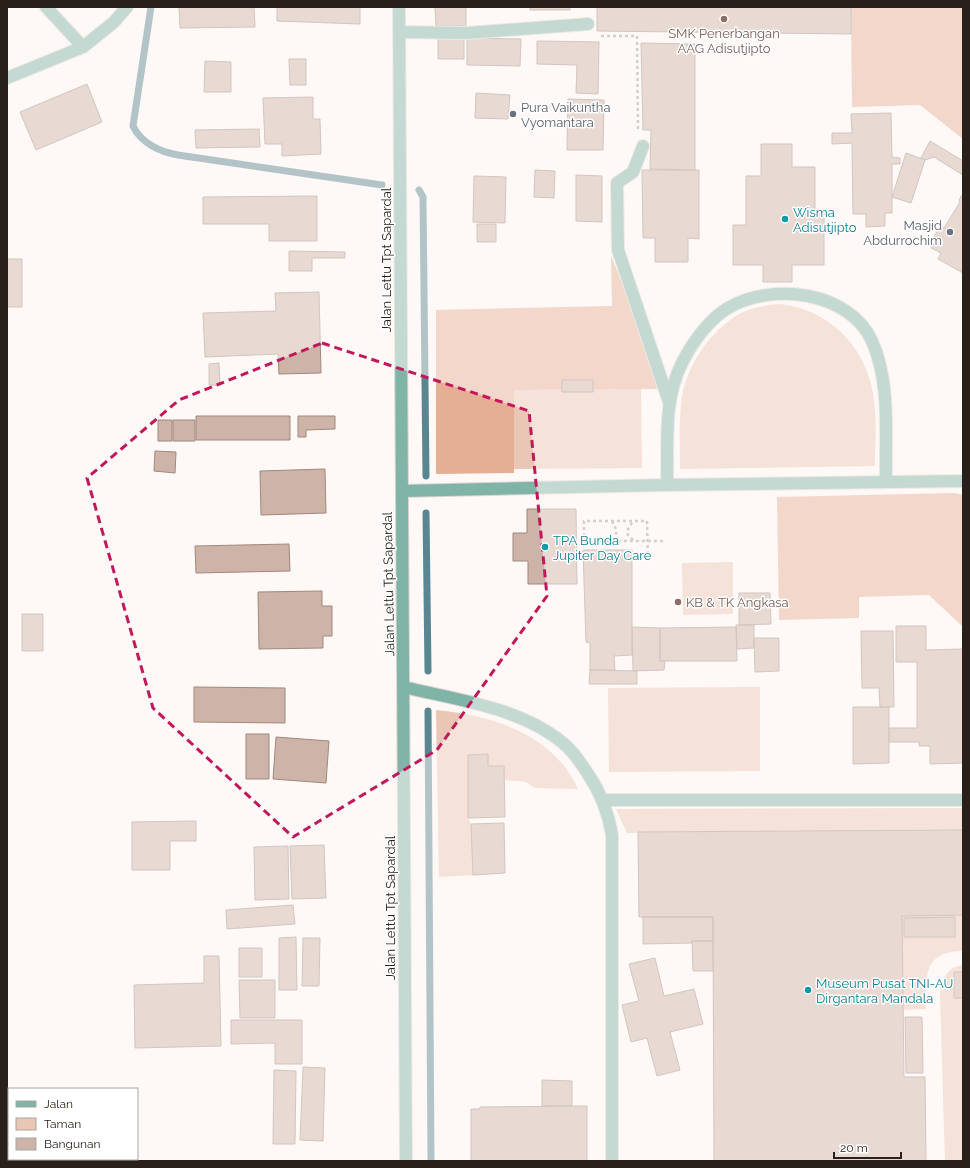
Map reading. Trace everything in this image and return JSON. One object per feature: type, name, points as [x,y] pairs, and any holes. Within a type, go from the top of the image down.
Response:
[{"type":"street","points":[[46,7],[83,47]]},
{"type":"street","points":[[7,78],[83,47],[114,22],[128,7]]},
{"type":"street","name":"Jalan Lettu Tpt Sapardal","points":[[399,7],[406,1161]]},
{"type":"street","points":[[399,32],[467,33],[588,24]]},
{"type":"street","points":[[643,146],[633,172],[617,184],[618,250],[669,402]]},
{"type":"street","points":[[667,485],[669,402],[674,382],[692,346],[715,318],[727,308],[757,297],[777,295],[799,295],[835,304],[850,314],[862,326],[871,339],[878,356],[884,389],[886,481]]},
{"type":"street","points":[[402,491],[886,481],[963,481]]},
{"type":"street","points":[[404,687],[498,710],[550,732],[565,744],[576,756],[603,800],[609,818],[612,835],[612,1161]]},
{"type":"street","points":[[603,800],[963,800]]},
{"type":"path","points":[[588,24],[588,36],[637,36],[638,131],[643,146]]},
{"type":"path","points":[[648,560],[648,540],[647,521],[584,521],[584,540],[648,540],[664,540]]},
{"type":"path","points":[[612,521],[617,531],[612,540]]},
{"type":"path","points":[[633,540],[628,535],[627,531],[628,526],[634,521]]},
{"type":"highlighted area","points":[[322,343],[529,411],[547,596],[437,750],[293,837],[153,708],[87,478],[179,400]]},
{"type":"green space","points":[[780,304],[811,312],[824,319],[837,328],[848,339],[857,352],[873,391],[876,423],[875,466],[680,469],[680,421],[683,391],[687,377],[700,352],[719,329],[741,313],[750,309]]},
{"type":"green space","points":[[641,389],[642,468],[514,469],[514,390]]},
{"type":"green space","points":[[733,562],[733,614],[683,615],[682,563]]},
{"type":"green space","points":[[760,687],[760,771],[609,772],[608,688]]},
{"type":"green space","points":[[436,710],[478,717],[499,723],[537,741],[553,754],[567,770],[578,789],[535,788],[526,782],[504,780],[504,766],[488,766],[488,754],[468,755],[468,818],[471,824],[473,875],[439,877]]},
{"type":"green space","points":[[963,808],[963,830],[627,833],[616,809]]},
{"type":"green space","points":[[963,915],[963,951],[950,952],[933,961],[929,968],[927,977],[926,1009],[903,1010],[902,916]]},
{"type":"green space","points":[[963,965],[963,1161],[945,1161],[940,993],[942,983],[947,974],[953,968]]},
{"type":"shaded area","points":[[851,7],[963,7],[963,139],[920,105],[852,107]]},
{"type":"shaded area","points":[[611,256],[643,338],[657,389],[514,390],[514,473],[436,474],[436,310],[612,306]]},
{"type":"shaded area","points":[[955,493],[963,495],[963,627],[929,595],[859,597],[859,618],[779,620],[777,497]]},
{"type":"building","points":[[179,7],[254,7],[255,27],[180,28]]},
{"type":"building","points":[[277,7],[360,7],[360,24],[277,21]]},
{"type":"building","points":[[435,7],[466,7],[466,26],[436,26]]},
{"type":"building","points":[[530,7],[570,7],[570,10],[530,10]]},
{"type":"building","name":"SMK Penerbangan AAG Adisutjipto","points":[[597,7],[851,7],[851,34],[597,31]]},
{"type":"building","points":[[438,36],[464,37],[464,59],[438,59]]},
{"type":"building","points":[[467,38],[521,39],[520,66],[467,65]]},
{"type":"building","points":[[537,41],[599,42],[598,94],[576,93],[577,65],[537,64]]},
{"type":"building","points":[[641,43],[695,44],[695,170],[650,169],[651,130],[643,130]]},
{"type":"building","points":[[289,59],[306,59],[306,85],[290,85]]},
{"type":"building","points":[[205,61],[231,62],[231,92],[204,92]]},
{"type":"building","points":[[87,84],[102,122],[36,150],[20,112]]},
{"type":"building","points":[[476,93],[510,95],[508,119],[475,118]]},
{"type":"building","points":[[313,97],[313,119],[320,119],[321,154],[282,156],[282,144],[265,144],[263,98]]},
{"type":"building","points":[[568,99],[604,100],[603,150],[567,150]]},
{"type":"building","points":[[891,113],[892,157],[900,158],[900,164],[892,164],[892,213],[885,213],[885,226],[866,227],[866,214],[853,214],[852,143],[832,144],[832,133],[852,133],[851,114]]},
{"type":"building","points":[[259,129],[260,147],[196,148],[195,130]]},
{"type":"building","points":[[930,141],[963,161],[963,175],[934,157],[925,160],[921,158]]},
{"type":"building","name":"Wisma Adisutjipto","points":[[761,144],[792,144],[792,167],[815,167],[815,213],[824,213],[824,265],[792,265],[792,282],[763,282],[763,265],[733,265],[733,225],[746,225],[746,176],[761,176]]},
{"type":"building","points":[[906,153],[925,160],[911,203],[892,197]]},
{"type":"building","points":[[535,170],[555,171],[554,198],[534,197]]},
{"type":"building","points":[[642,170],[699,170],[699,239],[688,238],[688,262],[655,262],[655,238],[643,238]]},
{"type":"building","points":[[576,175],[602,176],[602,222],[576,221]]},
{"type":"building","points":[[474,176],[506,177],[505,223],[473,222]]},
{"type":"building","name":"Masjid Abdurrochim","points":[[963,193],[963,273],[938,259],[941,253],[931,248],[937,238],[934,236],[941,226],[944,228],[960,202],[959,200]]},
{"type":"building","points":[[317,196],[317,241],[269,241],[269,224],[203,224],[203,197]]},
{"type":"building","points":[[477,224],[496,224],[496,242],[477,242]]},
{"type":"building","points":[[289,251],[345,252],[345,258],[312,258],[312,271],[289,271]]},
{"type":"building","points":[[7,259],[22,259],[22,307],[7,307]]},
{"type":"building","points":[[319,292],[321,373],[279,374],[278,354],[205,357],[203,313],[276,311],[275,293]]},
{"type":"building","points":[[219,363],[220,385],[209,385],[209,364]]},
{"type":"building","points":[[562,380],[593,380],[593,392],[562,392]]},
{"type":"building","points":[[196,416],[290,416],[290,440],[196,440]]},
{"type":"building","points":[[298,416],[335,416],[335,429],[306,430],[306,437],[298,437]]},
{"type":"building","points":[[158,420],[172,420],[172,441],[158,441]]},
{"type":"building","points":[[173,420],[195,420],[195,441],[173,441]]},
{"type":"building","points":[[155,451],[176,452],[175,473],[154,471]]},
{"type":"building","points":[[325,469],[326,513],[261,515],[260,471]]},
{"type":"building","name":"TPA Bunda Jupiter Day Care","points":[[527,509],[576,509],[577,584],[528,584],[528,561],[513,561],[513,533],[527,533]]},
{"type":"building","points":[[289,544],[290,571],[196,573],[195,546]]},
{"type":"building","points":[[583,550],[632,550],[632,655],[614,656],[615,670],[590,670],[590,643],[586,642]]},
{"type":"building","points":[[322,591],[322,606],[332,606],[332,636],[323,636],[323,648],[259,649],[258,592]]},
{"type":"building","points":[[739,593],[770,593],[771,624],[739,625]]},
{"type":"building","points":[[22,614],[43,614],[43,651],[22,651]]},
{"type":"building","points":[[736,625],[754,625],[754,648],[737,649]]},
{"type":"building","points":[[896,626],[926,626],[926,650],[963,649],[963,763],[930,764],[930,746],[919,746],[919,742],[889,742],[889,728],[917,728],[917,662],[896,662]]},
{"type":"building","points":[[632,627],[660,628],[660,661],[665,661],[664,670],[633,671]]},
{"type":"building","points":[[736,627],[737,661],[660,661],[660,628]]},
{"type":"building","points":[[861,631],[893,631],[894,707],[880,707],[879,688],[862,688]]},
{"type":"building","points":[[754,638],[779,638],[779,671],[755,672]]},
{"type":"building","points":[[590,670],[637,671],[637,684],[589,684]]},
{"type":"building","points":[[194,687],[285,688],[285,723],[194,722]]},
{"type":"building","points":[[853,707],[889,707],[889,763],[853,764]]},
{"type":"building","points":[[246,734],[269,734],[269,779],[246,779]]},
{"type":"building","points":[[276,737],[329,741],[326,783],[273,779]]},
{"type":"building","points":[[488,754],[488,766],[504,766],[505,817],[468,818],[468,755]]},
{"type":"building","points":[[196,821],[196,841],[170,841],[170,870],[132,870],[132,822]]},
{"type":"building","points":[[504,823],[505,873],[473,875],[471,824]]},
{"type":"building","name":"Museum Pusat TNI-AU Dirgantara Mandala","points":[[963,830],[963,915],[902,916],[904,1077],[925,1077],[926,1161],[714,1161],[713,917],[639,917],[638,832]]},
{"type":"building","points":[[324,845],[326,898],[292,899],[290,846]]},
{"type":"building","points":[[288,846],[289,899],[255,900],[254,847]]},
{"type":"building","points":[[293,905],[295,924],[227,929],[226,910]]},
{"type":"building","points":[[643,917],[713,917],[713,941],[643,944]]},
{"type":"building","points":[[955,917],[955,937],[904,937],[904,918]]},
{"type":"building","points":[[296,937],[297,990],[279,990],[279,938]]},
{"type":"building","points":[[303,938],[320,938],[319,986],[302,986]]},
{"type":"building","points":[[692,941],[713,941],[713,971],[693,971]]},
{"type":"building","points":[[239,948],[262,948],[262,977],[239,977]]},
{"type":"building","points":[[204,956],[219,956],[221,1046],[135,1048],[134,985],[204,983]]},
{"type":"building","points":[[655,958],[664,996],[694,989],[703,1024],[670,1032],[680,1070],[657,1076],[647,1038],[631,1042],[622,1005],[639,1001],[629,964]]},
{"type":"building","points":[[954,972],[963,972],[963,998],[954,998]]},
{"type":"building","points":[[239,980],[275,980],[275,1018],[240,1018]]},
{"type":"building","points":[[905,1017],[922,1017],[923,1073],[906,1073]]},
{"type":"building","points":[[231,1020],[302,1020],[302,1064],[275,1064],[275,1043],[231,1044]]},
{"type":"building","points":[[303,1067],[325,1068],[323,1141],[300,1140]]},
{"type":"building","points":[[274,1070],[296,1071],[295,1144],[273,1144]]},
{"type":"building","points":[[542,1080],[572,1081],[572,1106],[542,1106]]},
{"type":"building","points":[[587,1106],[587,1161],[471,1161],[471,1109],[480,1109],[480,1107]]},
{"type":"waterway","points":[[151,7],[133,126],[136,132],[146,142],[164,152],[178,155],[382,185]]},
{"type":"waterway","points":[[419,190],[423,197],[426,476]]},
{"type":"waterway","points":[[426,513],[428,671]]},
{"type":"waterway","points":[[428,711],[431,1161]]},
{"type":"place","name":"SMK Penerbangan AAG Adisutjipto","points":[[724,19]]},
{"type":"place","name":"Pura Vaikuntha Vyomantara","points":[[513,114]]},
{"type":"place","name":"Wisma Adisutjipto","points":[[785,219]]},
{"type":"place","name":"Masjid Abdurrochim","points":[[950,232]]},
{"type":"place","name":"TPA Bunda Jupiter Day Care","points":[[545,547]]},
{"type":"place","name":"KB & TK Angkasa","points":[[678,602]]},
{"type":"place","name":"Museum Pusat TNI-AU Dirgantara Mandala","points":[[808,990]]}]
